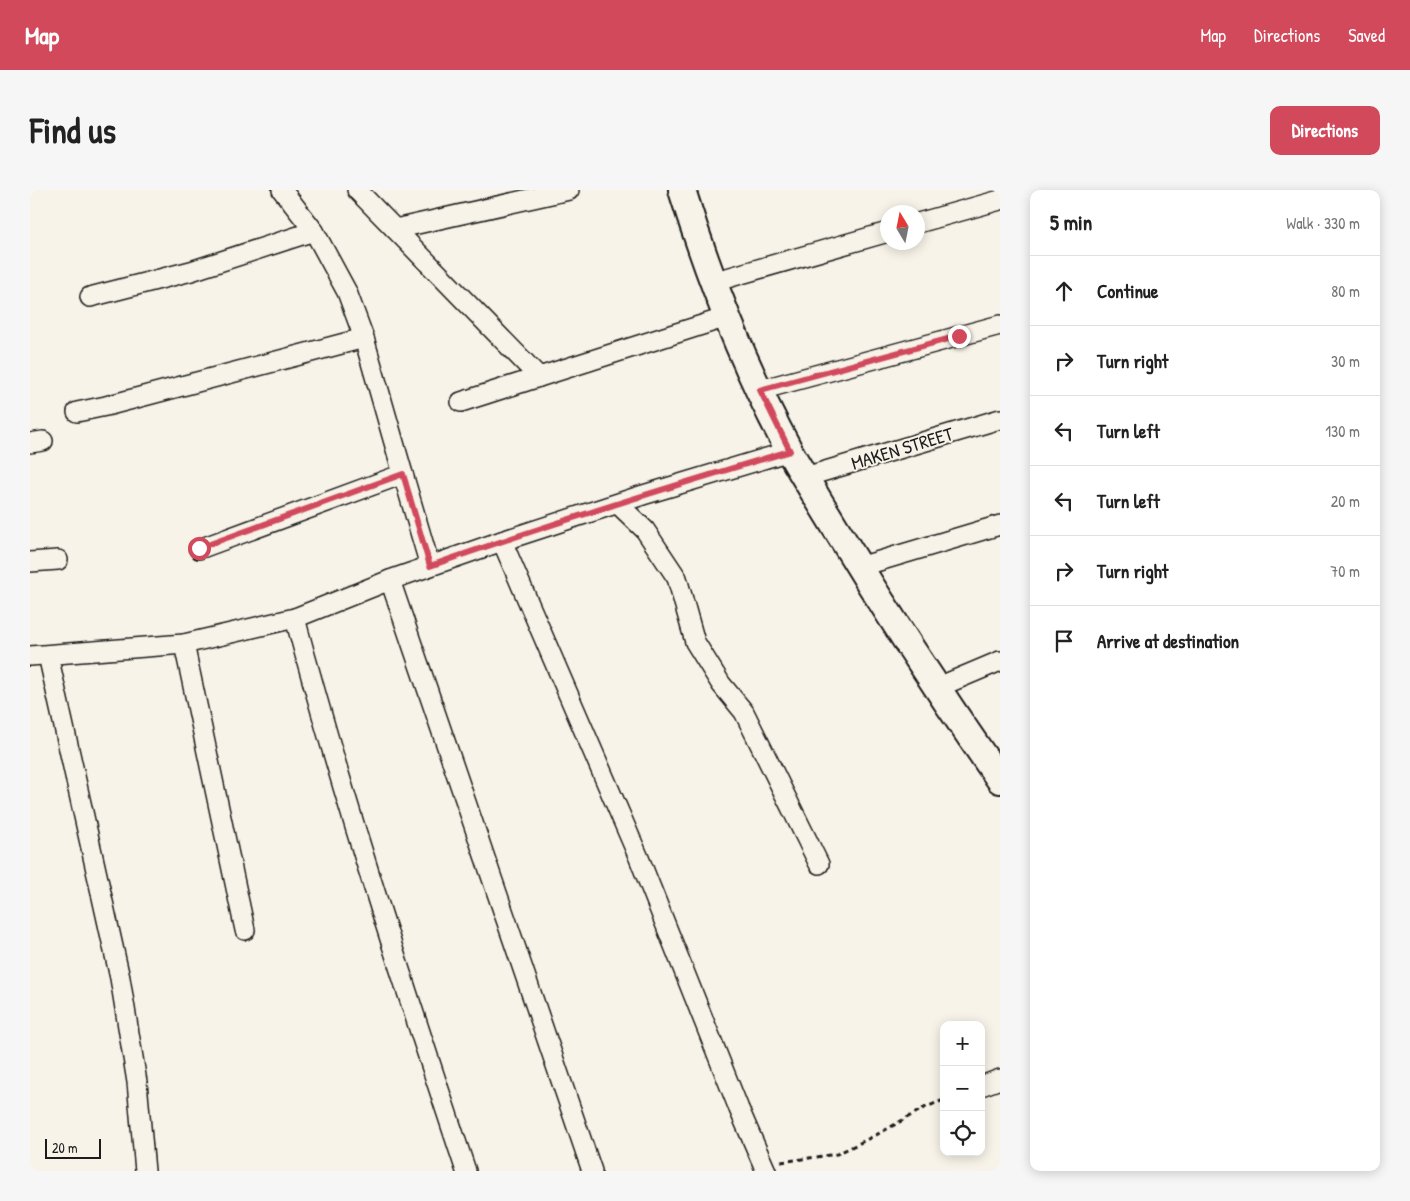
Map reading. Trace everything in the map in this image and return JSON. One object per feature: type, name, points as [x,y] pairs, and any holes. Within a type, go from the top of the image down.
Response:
[{"type":"street","points":[[282,190],[314,232],[347,292],[364,338],[430,566]]},
{"type":"street","points":[[357,190],[539,377]]},
{"type":"street","points":[[395,229],[570,190]]},
{"type":"street","points":[[682,190],[727,318],[790,451],[859,567],[936,688],[1000,780]]},
{"type":"street","points":[[925,221],[1000,200]]},
{"type":"street","points":[[90,297],[191,271],[314,232]]},
{"type":"street","points":[[714,282],[880,234]]},
{"type":"street","points":[[461,402],[727,318]]},
{"type":"street","points":[[760,390],[1000,324]]},
{"type":"street","points":[[77,412],[364,338]]},
{"type":"street","name":"MAKEN STREET","points":[[805,477],[1000,419]]},
{"type":"street","points":[[145,1171],[137,1082],[120,978],[39,655],[184,644],[295,618],[390,580],[502,541],[790,451]]},
{"type":"street","points":[[199,548],[403,474]]},
{"type":"street","points":[[618,504],[645,530],[677,578],[695,642],[721,684],[744,712],[819,864]]},
{"type":"street","points":[[859,567],[1000,525]]},
{"type":"street","points":[[502,541],[639,858],[764,1168]]},
{"type":"street","points":[[30,562],[58,560]]},
{"type":"street","points":[[390,580],[592,1171]]},
{"type":"street","points":[[295,618],[324,726],[385,927],[466,1171]]},
{"type":"street","points":[[184,644],[245,930]]},
{"type":"street","points":[[936,688],[1000,661]]},
{"type":"street","points":[[985,1085],[1000,1079]]},
{"type":"path","points":[[764,1168],[837,1154],[880,1133],[926,1107],[940,1102]]},
{"type":"route","points":[[199,548],[403,474],[430,566],[643,495],[790,451],[760,390],[959,336]]}]
